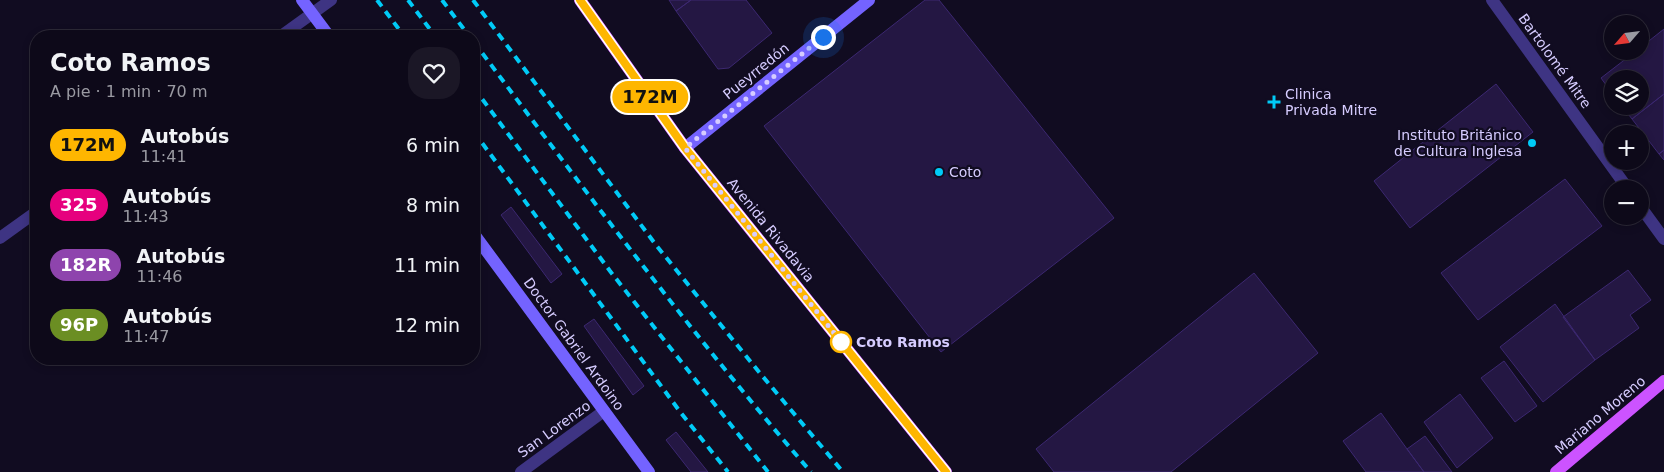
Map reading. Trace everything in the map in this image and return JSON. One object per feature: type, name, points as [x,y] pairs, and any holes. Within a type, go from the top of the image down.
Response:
[{"type":"main road","points":[[302,0],[324,30]]},
{"type":"main road","name":"Avenida Rivadavia","points":[[580,0],[685,148],[946,472]]},
{"type":"main road","name":"Pueyrredón","points":[[685,148],[869,0]]},
{"type":"main road","name":"Doctor Gabriel Ardoino","points":[[480,242],[649,472]]},
{"type":"main road","name":"Mariano Moreno","points":[[1556,472],[1664,381]]},
{"type":"street","points":[[289,30],[331,0]]},
{"type":"street","name":"Bartolomé Mitre","points":[[1492,0],[1622,180]]},
{"type":"street","points":[[0,238],[30,216]]},
{"type":"street","points":[[1649,218],[1664,239]]},
{"type":"street","name":"San Lorenzo","points":[[521,472],[604,411]]},
{"type":"building","points":[[669,0],[691,0],[676,11]]},
{"type":"building","points":[[691,0],[746,0],[772,33],[729,68],[718,69],[676,11]]},
{"type":"building","name":"Coto","points":[[925,0],[939,0],[1114,218],[941,352],[764,126]]},
{"type":"building","points":[[1664,29],[1664,94],[1649,106],[1649,70],[1611,70],[1624,60],[1649,60],[1649,41]]},
{"type":"building","points":[[1496,84],[1533,132],[1410,228],[1374,181]]},
{"type":"building","points":[[1664,94],[1664,150],[1659,154],[1649,141],[1649,125],[1637,125],[1632,119],[1637,115],[1649,115],[1649,106]]},
{"type":"building","points":[[1629,115],[1637,115],[1632,119]]},
{"type":"building","points":[[1664,150],[1664,160],[1659,154]]},
{"type":"building","points":[[1565,179],[1602,226],[1478,320],[1441,273]]},
{"type":"building","points":[[511,207],[562,274],[551,283],[501,215]]},
{"type":"building","points":[[1628,270],[1651,300],[1630,315],[1639,328],[1595,360],[1563,317]]},
{"type":"building","points":[[1254,273],[1318,353],[1171,472],[1054,472],[1036,449]]},
{"type":"building","points":[[1555,304],[1595,360],[1543,402],[1500,347]]},
{"type":"building","points":[[594,319],[644,386],[633,395],[584,326]]},
{"type":"building","points":[[1504,361],[1537,406],[1515,422],[1481,378]]},
{"type":"building","points":[[1460,394],[1493,438],[1457,468],[1424,422]]},
{"type":"building","points":[[1381,413],[1424,472],[1366,472],[1343,441]]},
{"type":"building","points":[[676,432],[708,472],[691,472],[666,440]]},
{"type":"building","points":[[1425,436],[1452,472],[1424,472],[1407,449]]},
{"type":"railway","points":[[377,0],[400,30]]},
{"type":"railway","points":[[408,0],[430,30]]},
{"type":"railway","points":[[442,0],[464,30]]},
{"type":"railway","points":[[473,0],[656,245],[843,472]]},
{"type":"railway","points":[[480,50],[597,206],[723,368],[811,472]]},
{"type":"railway","points":[[480,96],[610,271],[768,472]]},
{"type":"railway","points":[[480,140],[681,413],[728,472]]},
{"type":"bus line","name":"172M","points":[[580,0],[685,148],[946,472]]},
{"type":"place","name":"Clinica Privada Mitre","points":[[1274,102]]},
{"type":"place","name":"Instituto Británico de Cultura Inglesa","points":[[1532,143]]},
{"type":"place","name":"Coto","points":[[939,172]]},
{"type":"place","name":"Coto Ramos","points":[[841,342]]},
{"type":"route","points":[[823,37],[685,148],[843,344],[841,342]]}]
